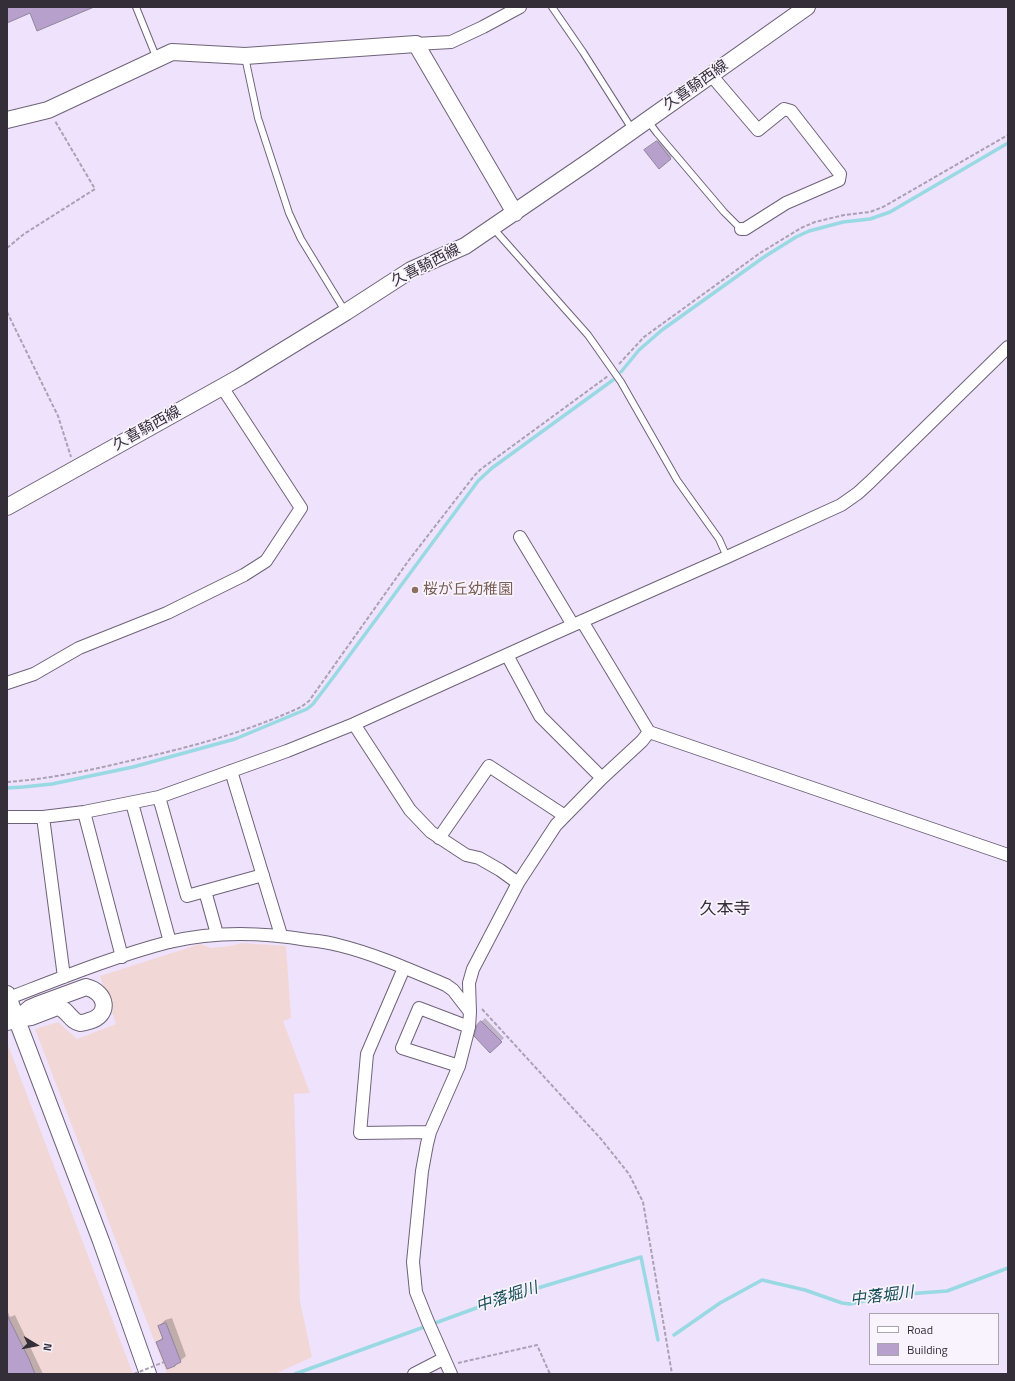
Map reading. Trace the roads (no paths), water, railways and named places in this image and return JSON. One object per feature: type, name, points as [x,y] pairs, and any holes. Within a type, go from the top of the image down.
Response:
[{"type":"street","points":[[7,120],[48,110],[172,52],[245,56],[451,42],[520,7]]},
{"type":"street","name":"久喜騎西線","points":[[7,507],[222,387],[346,312],[411,270],[465,246],[633,131],[807,7]]},
{"type":"street","points":[[416,44],[515,213]]},
{"type":"street","points":[[711,75],[758,130],[784,109],[791,111],[840,174],[839,180],[786,203],[745,230],[741,229]]},
{"type":"street","points":[[7,817],[43,817],[84,812],[132,803],[160,797],[231,771],[354,724],[841,505],[858,493],[1008,347]]},
{"type":"street","points":[[7,683],[34,674],[79,648],[167,613],[244,575],[266,561],[302,508],[222,387]]},
{"type":"street","points":[[520,537],[649,732],[1008,855]]},
{"type":"street","points":[[507,655],[540,716],[602,778]]},
{"type":"street","points":[[354,724],[410,810],[431,832],[466,855],[479,858],[500,870],[518,883]]},
{"type":"street","points":[[414,1374],[447,1366],[416,1292],[413,1275],[413,1262],[422,1171],[430,1132],[459,1066],[469,1027],[469,983],[473,969],[518,883],[556,825],[602,778],[642,741],[649,732]]},
{"type":"street","points":[[439,838],[489,766],[565,816]]},
{"type":"street","points":[[231,771],[281,936]]},
{"type":"street","points":[[160,797],[187,896],[263,875]]},
{"type":"street","points":[[132,803],[170,942]]},
{"type":"street","points":[[84,812],[122,957]]},
{"type":"street","points":[[43,817],[64,977]]},
{"type":"street","points":[[205,891],[217,934]]},
{"type":"street","points":[[148,1374],[101,1241],[12,1021],[8,996],[170,942],[217,934],[248,933],[337,944],[385,960],[446,985],[453,990],[470,1012]]},
{"type":"street","points":[[404,968],[367,1054],[360,1133],[430,1132]]},
{"type":"street","points":[[86,987],[98,992],[102,997],[104,1004],[102,1012],[97,1019],[81,1023],[73,1019],[61,1007],[57,1007],[31,1017],[12,1021],[30,1008],[86,987]]},
{"type":"street","points":[[459,1066],[402,1048],[419,1008],[469,1027]]},
{"type":"lane","points":[[136,7],[157,59]]},
{"type":"lane","points":[[552,7],[583,52],[633,131]]},
{"type":"lane","points":[[245,56],[258,118],[289,213],[301,239],[346,312]]},
{"type":"lane","points":[[648,120],[656,133],[724,212],[741,229]]},
{"type":"lane","points":[[493,228],[588,335],[621,382],[677,480],[719,539],[727,557]]},
{"type":"waterway","points":[[621,372],[639,350],[662,330],[764,257],[796,237],[809,231],[843,222],[870,219],[890,212],[1008,143]]},
{"type":"waterway","points":[[7,788],[52,784],[133,767],[235,739],[307,709],[313,704],[335,675],[478,481],[492,468],[613,380]]},
{"type":"waterway","name":"中落堀川","points":[[295,1374],[501,1299],[641,1257],[658,1340]]},
{"type":"waterway","name":"中落堀川","points":[[674,1335],[720,1303],[762,1280],[805,1290],[842,1303],[850,1304],[893,1295],[947,1291],[1008,1268]]},
{"type":"place","name":"桜が丘幼稚園","points":[[415,590]]},
{"type":"district","name":"久本寺","points":[[725,910]]}]
